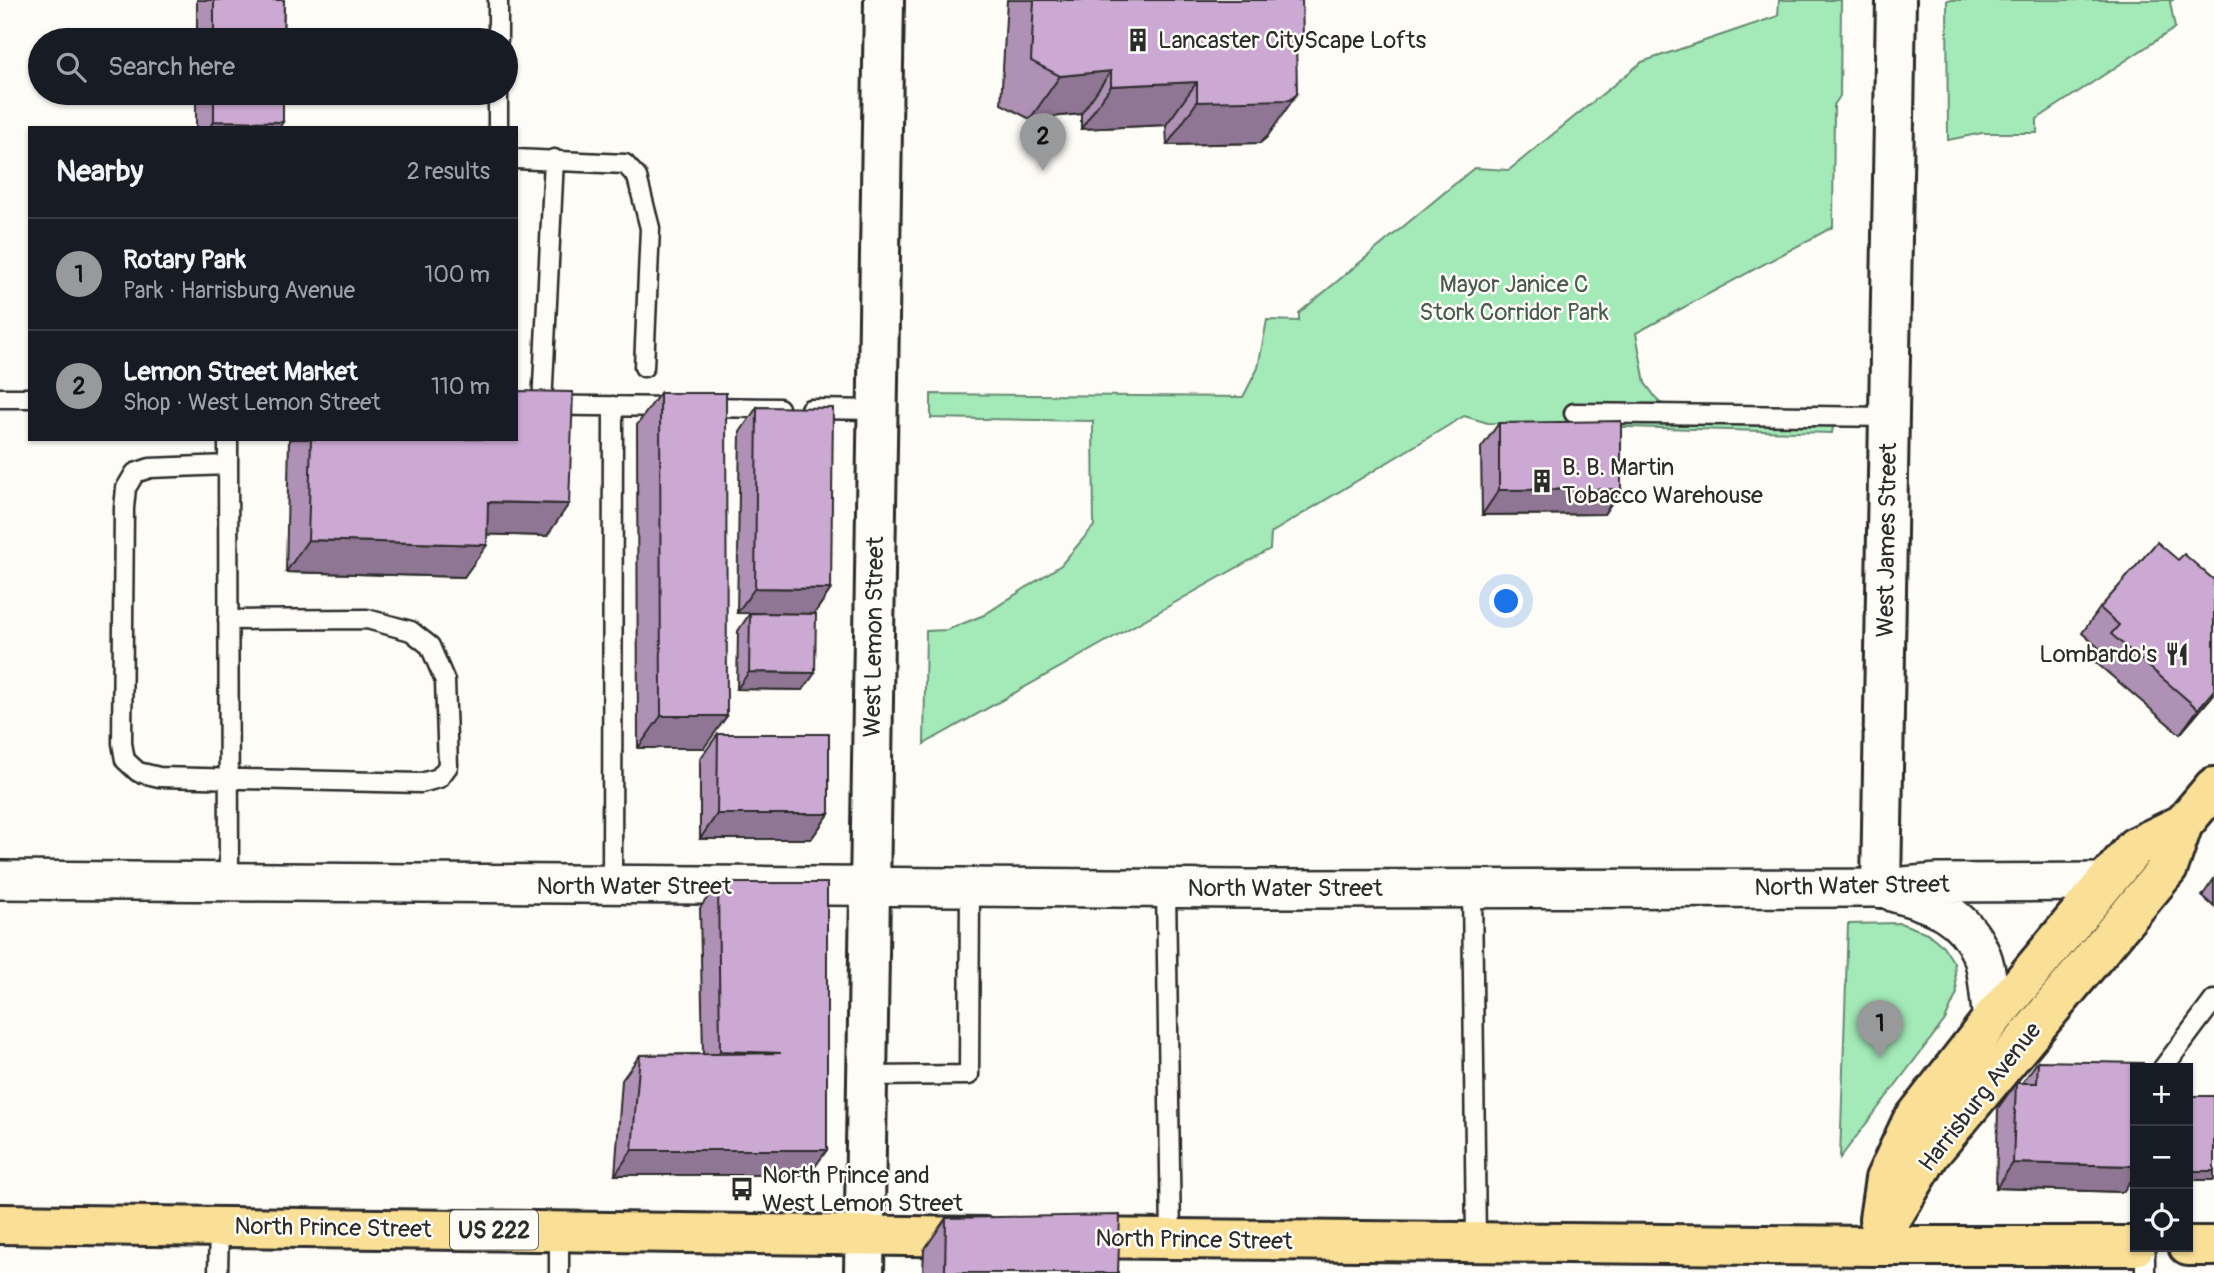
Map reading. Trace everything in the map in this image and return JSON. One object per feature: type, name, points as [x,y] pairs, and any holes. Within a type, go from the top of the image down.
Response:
[{"type":"main road","name":"Harrisburg Avenue","points":[[1875,1260],[1930,1154],[2168,868],[2183,824],[2214,787]]},
{"type":"main road","name":"Harrisburg Avenue","points":[[1875,1260],[1885,1179],[1911,1123],[1992,1019],[2135,847],[2183,824]]},
{"type":"main road","name":"North Prince Street","points":[[0,1224],[1476,1242],[1875,1260],[2130,1246]]},
{"type":"main road","points":[[2193,1246],[2214,1246]]},
{"type":"street","name":"West Lemon Street","points":[[864,1273],[884,0]]},
{"type":"street","name":"West James Street","points":[[1881,888],[1896,0]]},
{"type":"street","name":"North Water Street","points":[[0,880],[612,886],[1472,889],[1881,888],[1938,883],[2106,882]]},
{"type":"street","points":[[1881,888],[1932,904],[1960,920],[1982,955],[1992,1019]]},
{"type":"lane","points":[[498,0],[498,28]]},
{"type":"lane","points":[[498,105],[498,126]]},
{"type":"lane","points":[[518,159],[625,164],[637,177],[650,228],[644,367]]},
{"type":"lane","points":[[542,405],[554,159]]},
{"type":"lane","points":[[0,398],[28,398]]},
{"type":"lane","points":[[518,405],[878,410]]},
{"type":"lane","points":[[612,886],[613,406]]},
{"type":"lane","points":[[1574,413],[1889,417]]},
{"type":"lane","points":[[228,441],[229,883]]},
{"type":"lane","points":[[228,465],[150,468],[135,473],[126,488],[122,743],[125,760],[138,772],[159,777],[421,783],[439,778],[448,766],[445,681],[430,646],[411,631],[368,619],[228,620]]},
{"type":"lane","points":[[868,1076],[969,1075],[970,888]]},
{"type":"lane","points":[[1166,888],[1171,1240]]},
{"type":"lane","points":[[1472,889],[1476,1242]]},
{"type":"lane","points":[[2166,1063],[2214,1000]]},
{"type":"lane","points":[[218,1273],[219,1226]]},
{"type":"lane","points":[[559,1231],[559,1273]]},
{"type":"lane","points":[[2145,1252],[2145,1273]]},
{"type":"green space","name":"Mayor Janice C Stork Corridor Park","points":[[1779,0],[1841,0],[1840,96],[1834,105],[1833,227],[1636,333],[1645,383],[1660,403],[1679,408],[1836,407],[1832,433],[1488,423],[1464,416],[1271,533],[1270,549],[924,744],[926,631],[947,630],[984,615],[1061,565],[1094,526],[1093,421],[931,418],[931,394],[1243,397],[1258,368],[1267,320],[1299,321],[1299,313],[1474,168],[1509,170],[1642,62],[1778,16]]},
{"type":"green space","points":[[1947,0],[2172,0],[2170,2],[2175,28],[2037,119],[2037,133],[1982,133],[1948,140]]},
{"type":"green space","points":[[1900,923],[1927,933],[1943,946],[1954,963],[1957,993],[1945,1020],[1840,1158],[1848,924]]},
{"type":"building","points":[[214,0],[284,0],[283,28],[214,28]]},
{"type":"building","points":[[1034,0],[1302,0],[1303,38],[1296,38],[1297,94],[1290,100],[1197,102],[1197,82],[1111,86],[1111,71],[1060,76],[1031,61]]},
{"type":"building","points":[[214,105],[283,105],[283,122],[214,121]]},
{"type":"building","points":[[518,391],[573,392],[569,504],[488,502],[487,545],[308,540],[311,441],[518,441]]},
{"type":"building","points":[[660,393],[726,393],[727,716],[661,716]]},
{"type":"building","points":[[757,407],[833,408],[831,589],[755,588]]},
{"type":"building","points":[[1621,421],[1621,489],[1499,490],[1499,423]]},
{"type":"building","points":[[2157,542],[2178,560],[2184,554],[2214,580],[2214,690],[2198,709],[2111,634],[2119,625],[2100,608]]},
{"type":"building","points":[[750,613],[816,614],[815,673],[749,672]]},
{"type":"building","points":[[718,734],[829,734],[829,814],[717,814]]},
{"type":"building","points":[[718,883],[827,883],[827,1150],[632,1150],[640,1055],[781,1053],[720,1051]]},
{"type":"building","points":[[2038,1061],[2143,1063],[2130,1063],[2130,1166],[2013,1163],[2016,1083],[2037,1083]]},
{"type":"building","points":[[2193,1096],[2214,1096],[2214,1171],[2193,1171]]},
{"type":"building","points":[[1120,1215],[1118,1273],[945,1273],[946,1218]]},
{"type":"place","name":"Lancaster CityScape Lofts","points":[[1138,40]]},
{"type":"place","name":"Lemon Street Market","points":[[1043,171]]},
{"type":"place","name":"B. B. Martin Tobacco Warehouse","points":[[1542,481]]},
{"type":"place","name":"Lombardo's","points":[[2177,654]]},
{"type":"place","name":"Rotary Park","points":[[1880,1058]]},
{"type":"place","name":"North Prince and West Lemon Street","points":[[742,1189]]}]
